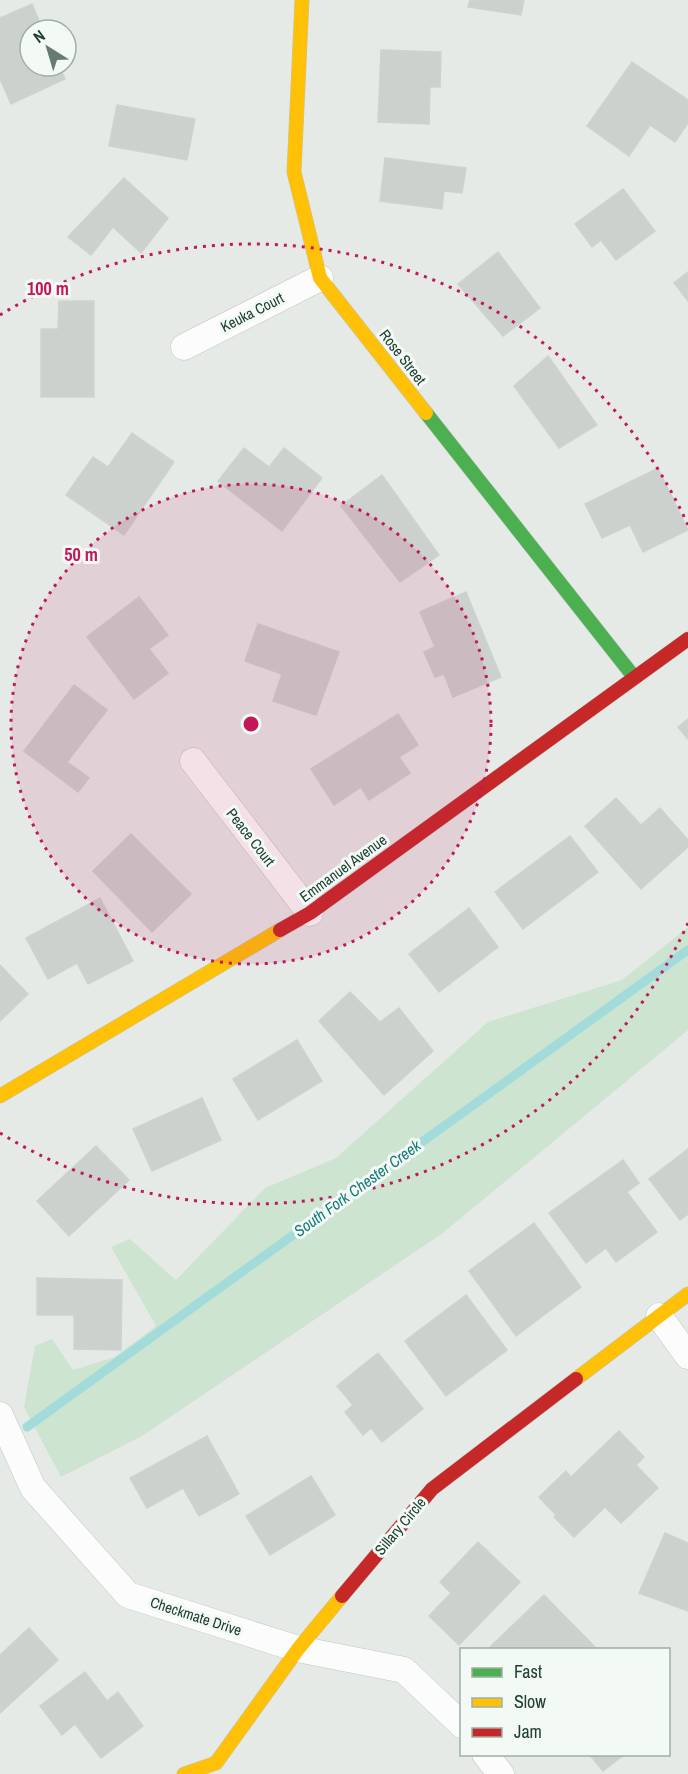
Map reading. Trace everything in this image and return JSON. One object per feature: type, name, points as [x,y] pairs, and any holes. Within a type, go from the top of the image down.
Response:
[{"type":"street","name":"Rose Street","points":[[302,0],[294,172],[320,278],[634,677]]},
{"type":"street","name":"Keuka Court","points":[[184,347],[320,278]]},
{"type":"street","name":"Emmanuel Avenue","points":[[0,1096],[310,913],[688,639]]},
{"type":"street","name":"Peace Court","points":[[193,761],[310,913]]},
{"type":"street","name":"Sillary Circle","points":[[184,1774],[216,1763],[298,1649],[432,1489],[688,1294]]},
{"type":"street","points":[[659,1316],[688,1356]]},
{"type":"street","name":"Checkmate Drive","points":[[0,1415],[33,1488],[128,1595],[298,1649],[404,1670],[460,1723]]},
{"type":"street","points":[[486,1756],[501,1774]]},
{"type":"green space","points":[[688,927],[688,1030],[443,1233],[142,1436],[61,1477],[24,1407],[35,1346],[52,1339],[73,1370],[115,1357],[156,1326],[111,1247],[130,1239],[176,1280],[265,1188],[336,1158],[488,1022],[622,980]]},
{"type":"building","points":[[470,0],[524,0],[521,15],[468,7]]},
{"type":"building","points":[[32,4],[38,18],[18,18],[18,78],[65,79],[11,104],[0,79],[0,18]]},
{"type":"building","points":[[381,50],[441,52],[440,87],[430,87],[429,124],[378,122]]},
{"type":"building","points":[[632,62],[688,100],[688,123],[675,142],[650,125],[629,156],[587,126]]},
{"type":"building","points":[[117,105],[195,119],[187,160],[109,146]]},
{"type":"building","points":[[385,158],[466,168],[462,193],[444,191],[442,209],[380,201]]},
{"type":"building","points":[[124,178],[168,218],[141,253],[113,227],[91,255],[68,237]]},
{"type":"building","points":[[623,189],[655,231],[616,260],[601,240],[592,247],[575,224]]},
{"type":"building","points":[[498,252],[540,308],[503,336],[458,284]]},
{"type":"building","points":[[688,272],[688,301],[674,283]]},
{"type":"building","points":[[59,301],[94,301],[94,397],[41,397],[41,329],[58,329]]},
{"type":"building","points":[[548,356],[597,425],[559,448],[514,386]]},
{"type":"building","points":[[132,433],[174,462],[124,535],[66,495],[93,457],[108,467]]},
{"type":"building","points":[[244,448],[269,467],[284,448],[322,478],[282,531],[218,481]]},
{"type":"building","points":[[658,468],[688,530],[643,552],[630,525],[602,538],[585,504]]},
{"type":"building","points":[[382,475],[439,555],[400,582],[341,506]]},
{"type":"building","points":[[466,592],[501,677],[453,697],[444,674],[435,677],[424,652],[435,647],[420,612]]},
{"type":"building","points":[[139,597],[168,635],[149,649],[168,673],[134,699],[87,637]]},
{"type":"building","points":[[258,624],[339,652],[316,715],[273,701],[282,674],[245,661]]},
{"type":"building","points":[[74,685],[107,710],[67,762],[89,778],[78,792],[24,751]]},
{"type":"building","points":[[398,714],[418,745],[399,757],[410,773],[369,800],[361,787],[334,805],[311,769]]},
{"type":"building","points":[[688,719],[688,739],[678,727]]},
{"type":"building","points":[[616,798],[641,825],[660,808],[688,840],[688,847],[641,889],[585,826]]},
{"type":"building","points":[[131,834],[191,894],[152,932],[93,871]]},
{"type":"building","points":[[570,836],[598,872],[523,929],[495,892]]},
{"type":"building","points":[[100,898],[133,961],[88,984],[77,963],[48,979],[26,938]]},
{"type":"building","points":[[469,908],[498,947],[439,992],[409,954]]},
{"type":"building","points":[[0,965],[28,994],[0,1021]]},
{"type":"building","points":[[350,992],[380,1022],[399,1008],[433,1051],[384,1095],[319,1021]]},
{"type":"building","points":[[297,1040],[322,1081],[258,1120],[233,1079]]},
{"type":"building","points":[[202,1098],[221,1140],[152,1171],[133,1129]]},
{"type":"building","points":[[96,1146],[129,1180],[69,1236],[37,1201]]},
{"type":"building","points":[[688,1149],[688,1214],[680,1220],[649,1179]]},
{"type":"building","points":[[623,1160],[639,1183],[627,1192],[657,1232],[616,1262],[606,1248],[586,1263],[549,1213]]},
{"type":"building","points":[[534,1223],[581,1287],[516,1336],[469,1271]]},
{"type":"building","points":[[37,1278],[122,1280],[121,1350],[74,1349],[74,1315],[37,1315]]},
{"type":"building","points":[[466,1295],[507,1350],[446,1396],[405,1341]]},
{"type":"building","points":[[378,1353],[423,1409],[382,1442],[371,1428],[363,1435],[345,1412],[353,1405],[337,1386]]},
{"type":"building","points":[[619,1431],[644,1457],[636,1465],[658,1488],[621,1523],[605,1507],[574,1537],[554,1517],[556,1515],[539,1497],[566,1471],[571,1477]]},
{"type":"building","points":[[207,1436],[239,1494],[199,1516],[183,1488],[147,1508],[130,1478]]},
{"type":"building","points":[[311,1476],[335,1515],[270,1555],[246,1516]]},
{"type":"building","points":[[665,1533],[688,1543],[688,1611],[639,1593]]},
{"type":"building","points":[[478,1542],[520,1582],[459,1645],[429,1616],[451,1593],[440,1582]]},
{"type":"building","points":[[544,1595],[596,1648],[489,1648]]},
{"type":"building","points":[[29,1628],[58,1660],[0,1713],[0,1655]]},
{"type":"building","points":[[85,1672],[107,1701],[118,1692],[143,1726],[101,1758],[75,1724],[62,1735],[40,1706]]},
{"type":"building","points":[[591,1756],[622,1756],[603,1771]]},
{"type":"waterway","name":"South Fork Chester Creek","points":[[27,1427],[688,950]]},
{"type":"traffic: fast","points":[[426,413],[634,677]]},
{"type":"traffic: slow","points":[[302,0],[294,172],[320,278],[426,413]]},
{"type":"traffic: slow","points":[[0,1096],[280,930]]},
{"type":"traffic: slow","points":[[576,1379],[688,1294]]},
{"type":"traffic: slow","points":[[184,1774],[216,1763],[298,1649],[342,1596]]},
{"type":"traffic: jam","points":[[280,930],[310,913],[688,639]]},
{"type":"traffic: jam","points":[[342,1596],[432,1489],[576,1379]]}]
